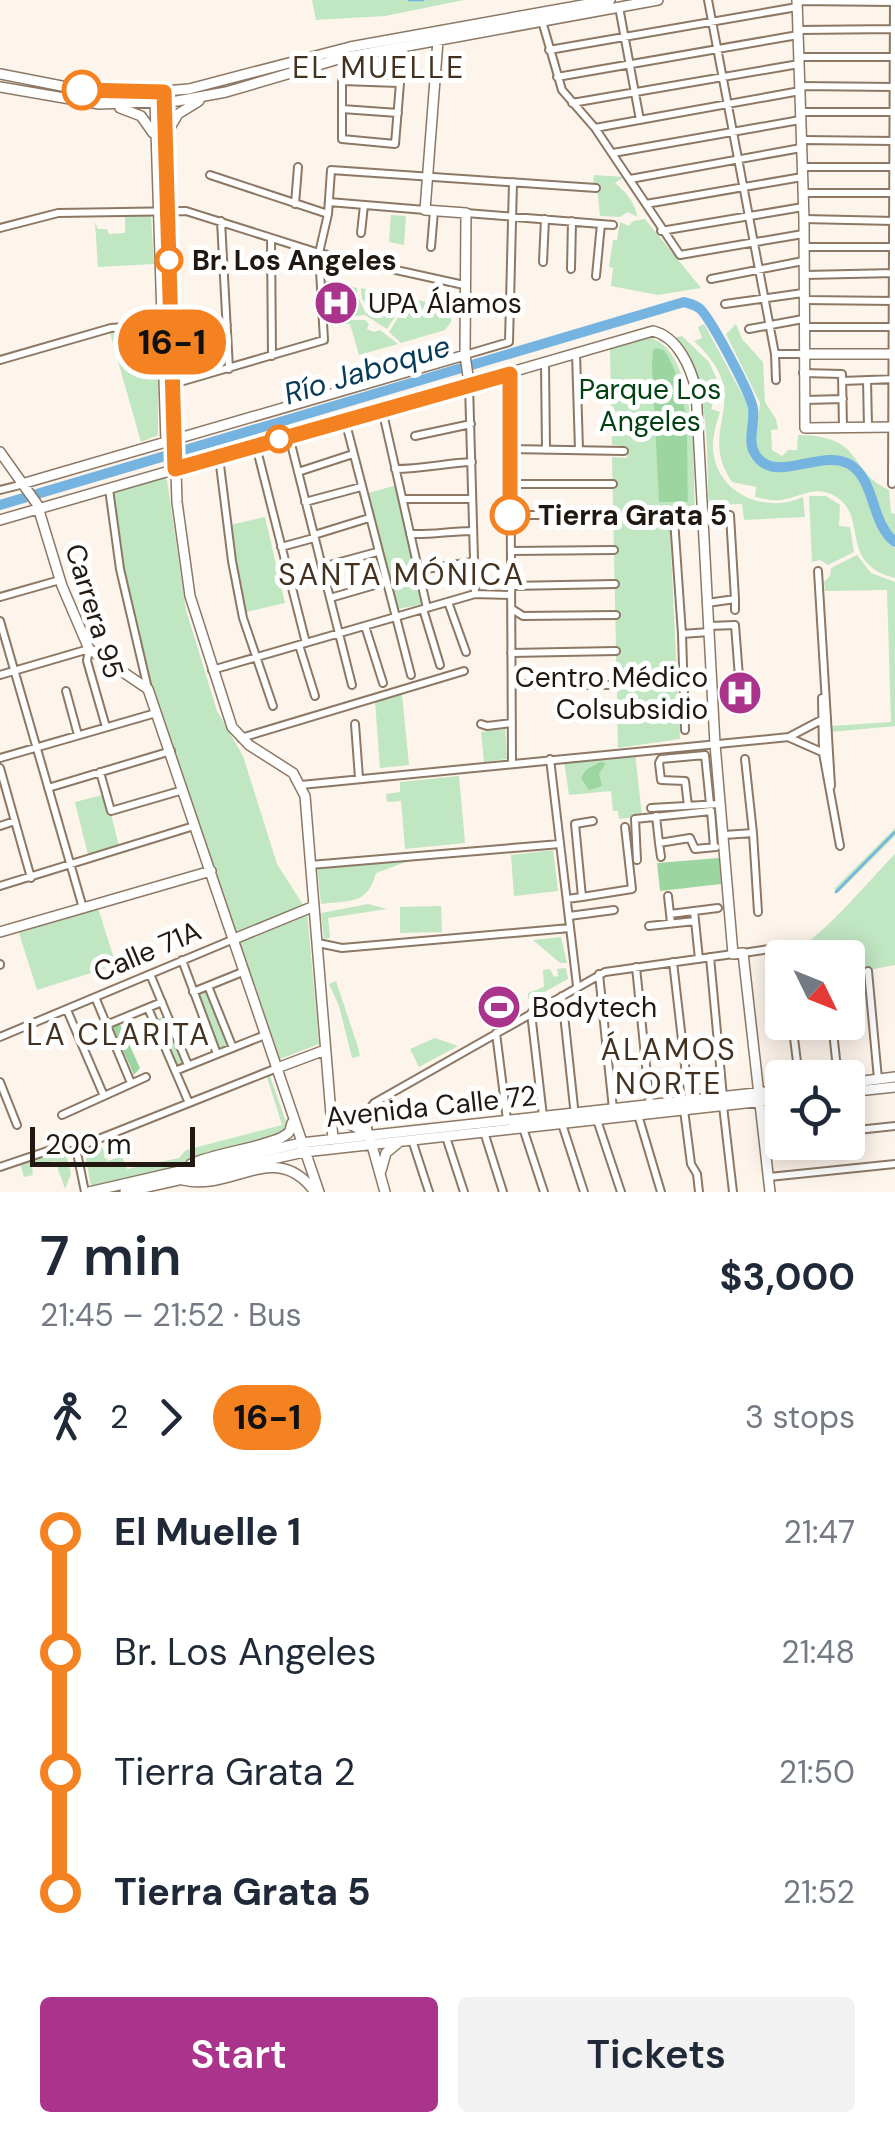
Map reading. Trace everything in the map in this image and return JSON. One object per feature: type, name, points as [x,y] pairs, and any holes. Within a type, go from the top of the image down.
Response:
[{"type":"main road","points":[[0,74],[82,90],[160,98],[350,47],[615,3],[658,0]]},
{"type":"main road","points":[[161,139],[178,114],[210,96],[324,62],[615,3]]},
{"type":"main road","points":[[797,3],[804,219],[804,400],[800,428],[894,427]]},
{"type":"main road","points":[[438,40],[428,177],[430,210],[466,213],[464,284],[469,382]]},
{"type":"main road","points":[[0,87],[136,113],[161,139]]},
{"type":"main road","points":[[98,104],[210,96]]},
{"type":"main road","points":[[160,98],[163,324],[185,568],[227,718],[241,738],[286,766],[301,784],[334,1139]]},
{"type":"main road","points":[[163,210],[173,384],[172,443]]},
{"type":"main road","points":[[0,520],[469,382],[510,374],[653,331],[663,334],[679,350],[696,390],[716,744],[715,804],[770,1192]]},
{"type":"main road","points":[[803,354],[894,354]]},
{"type":"main road","points":[[27,487],[466,359]]},
{"type":"main road","name":"Carrera 95","points":[[0,452],[38,506],[60,580],[89,649]]},
{"type":"main road","points":[[89,649],[148,689],[317,1192]]},
{"type":"main road","points":[[0,932],[211,871]]},
{"type":"main road","name":"Calle 71A","points":[[234,939],[312,907]]},
{"type":"main road","points":[[277,1068],[326,1050]]},
{"type":"main road","points":[[865,1081],[895,1078]]},
{"type":"main road","points":[[865,1090],[895,1086]]},
{"type":"main road","name":"Avenida Calle 72","points":[[125,1192],[334,1139],[400,1142],[638,1115],[765,1095]]},
{"type":"main road","name":"Avenida Calle 72","points":[[759,1097],[765,1098]]},
{"type":"main road","name":"Avenida Calle 72","points":[[87,1192],[170,1172],[303,1148],[613,1108],[686,1105]]},
{"type":"main road","points":[[330,1106],[370,1139],[385,1192]]},
{"type":"main road","points":[[170,1172],[222,1152],[280,1138],[290,1131],[292,1120]]},
{"type":"main road","points":[[380,1178],[384,1156],[400,1142]]},
{"type":"main road","points":[[180,1179],[204,1183],[282,1166],[303,1177],[317,1192]]},
{"type":"street","points":[[708,0],[770,325],[776,380]]},
{"type":"street","points":[[548,50],[797,3],[894,2],[893,481]]},
{"type":"street","points":[[615,3],[640,120]]},
{"type":"street","points":[[542,20],[557,78],[571,103],[613,153],[680,255],[804,234]]},
{"type":"street","points":[[557,78],[798,33],[895,29]]},
{"type":"street","points":[[399,83],[342,81],[339,136],[345,142],[394,144],[403,46]]},
{"type":"street","points":[[571,103],[799,61],[894,58]]},
{"type":"street","points":[[595,128],[800,89],[894,86]]},
{"type":"street","points":[[342,108],[398,113]]},
{"type":"street","points":[[613,153],[800,116],[894,112]]},
{"type":"street","points":[[630,179],[801,144],[894,141]]},
{"type":"street","points":[[646,204],[744,187],[802,172],[894,167]]},
{"type":"street","points":[[295,204],[298,168]]},
{"type":"street","points":[[173,384],[324,340],[320,253],[331,170],[596,188]]},
{"type":"street","points":[[210,175],[328,214]]},
{"type":"street","points":[[466,359],[509,342],[513,182]]},
{"type":"street","points":[[803,193],[894,193]]},
{"type":"street","points":[[329,202],[430,210],[431,247]]},
{"type":"street","points":[[361,232],[364,205]]},
{"type":"street","points":[[661,231],[803,207]]},
{"type":"street","points":[[0,228],[48,214],[163,210],[221,221],[320,253],[464,284]]},
{"type":"street","points":[[466,213],[614,225]]},
{"type":"street","points":[[543,262],[545,218]]},
{"type":"street","points":[[804,219],[894,222]]},
{"type":"street","points":[[221,221],[229,369]]},
{"type":"street","points":[[570,269],[572,221]]},
{"type":"street","points":[[596,276],[601,224]]},
{"type":"street","points":[[271,237],[272,356]]},
{"type":"street","points":[[804,247],[894,247]]},
{"type":"street","points":[[711,279],[803,262]]},
{"type":"street","points":[[803,275],[894,274]]},
{"type":"street","points":[[725,304],[803,296],[894,301]]},
{"type":"street","points":[[749,329],[803,323],[894,326]]},
{"type":"street","points":[[0,360],[111,328],[163,324]]},
{"type":"street","points":[[183,326],[227,325]]},
{"type":"street","points":[[576,353],[579,450]]},
{"type":"street","points":[[775,354],[803,354]]},
{"type":"street","points":[[544,363],[546,450]]},
{"type":"street","points":[[804,373],[894,380]]},
{"type":"street","points":[[510,374],[512,763]]},
{"type":"street","points":[[842,377],[843,428]]},
{"type":"street","points":[[868,380],[868,428]]},
{"type":"street","points":[[469,382],[474,594]]},
{"type":"street","points":[[804,400],[842,399]]},
{"type":"street","points":[[382,409],[440,665]]},
{"type":"street","points":[[344,420],[411,675]]},
{"type":"street","points":[[415,436],[470,424]]},
{"type":"street","points":[[289,436],[352,685]]},
{"type":"street","points":[[256,446],[314,696]]},
{"type":"street","points":[[510,449],[624,451]]},
{"type":"street","points":[[298,472],[353,454]]},
{"type":"street","points":[[219,457],[243,618],[273,706]]},
{"type":"street","points":[[396,469],[472,462]]},
{"type":"street","points":[[510,484],[613,484]]},
{"type":"street","points":[[0,490],[27,487]]},
{"type":"street","points":[[306,502],[361,487]]},
{"type":"street","points":[[109,489],[120,569],[148,689]]},
{"type":"street","points":[[402,498],[472,499]]},
{"type":"street","points":[[510,515],[613,515]]},
{"type":"street","points":[[730,515],[736,610]]},
{"type":"street","points":[[281,547],[369,518]]},
{"type":"street","points":[[674,519],[686,730]]},
{"type":"street","points":[[410,534],[472,531]]},
{"type":"street","points":[[510,551],[614,550]]},
{"type":"street","points":[[322,567],[378,552]]},
{"type":"street","points":[[418,570],[472,562]]},
{"type":"street","points":[[818,572],[826,752],[840,846]]},
{"type":"street","points":[[0,597],[60,580]]},
{"type":"street","points":[[330,598],[385,582]]},
{"type":"street","points":[[211,671],[474,594],[614,584]]},
{"type":"street","points":[[707,602],[735,599]]},
{"type":"street","points":[[448,602],[466,652]]},
{"type":"street","points":[[511,608],[523,616],[616,615]]},
{"type":"street","points":[[0,621],[82,908]]},
{"type":"street","points":[[682,634],[735,625],[739,677]]},
{"type":"street","points":[[365,626],[382,683]]},
{"type":"street","points":[[0,675],[89,649]]},
{"type":"street","name":"Carrera 95","points":[[89,649],[87,660],[106,727]]},
{"type":"street","points":[[511,653],[616,651]]},
{"type":"street","points":[[241,738],[464,671]]},
{"type":"street","points":[[512,684],[616,685]]},
{"type":"street","points":[[66,691],[78,735]]},
{"type":"street","points":[[0,758],[157,713]]},
{"type":"street","points":[[301,784],[789,737],[824,717]]},
{"type":"street","points":[[355,724],[360,778]]},
{"type":"street","points":[[481,724],[522,728]]},
{"type":"street","points":[[789,737],[826,752]]},
{"type":"street","points":[[48,788],[171,750]]},
{"type":"street","points":[[637,860],[634,820],[653,812],[715,804],[706,755],[661,759],[661,780],[684,781],[688,806]]},
{"type":"street","points":[[550,759],[577,987]]},
{"type":"street","points":[[745,759],[758,912]]},
{"type":"street","points":[[0,768],[4,796],[31,878]]},
{"type":"street","points":[[100,772],[111,811],[184,789]]},
{"type":"street","points":[[653,812],[711,812],[721,843]]},
{"type":"street","points":[[653,812],[661,856]]},
{"type":"street","points":[[582,897],[575,826],[576,822],[593,820]]},
{"type":"street","points":[[0,826],[15,821]]},
{"type":"street","points":[[0,886],[196,825]]},
{"type":"street","points":[[567,899],[631,891],[625,827]]},
{"type":"street","points":[[660,843],[690,838],[694,848],[753,833]]},
{"type":"street","points":[[310,865],[560,844]]},
{"type":"street","points":[[668,896],[671,924]]},
{"type":"street","points":[[670,914],[718,908]]},
{"type":"street","points":[[569,916],[614,910]]},
{"type":"street","points":[[694,911],[699,958]]},
{"type":"street","points":[[648,926],[695,921]]},
{"type":"street","points":[[316,941],[342,948],[570,928]]},
{"type":"street","name":"Calle 71A","points":[[0,1038],[234,939]]},
{"type":"street","points":[[318,967],[324,956],[342,948]]},
{"type":"street","points":[[370,1139],[364,1114],[374,1104],[599,974],[765,949]]},
{"type":"street","points":[[710,957],[733,1192]]},
{"type":"street","points":[[182,960],[217,1054]]},
{"type":"street","points":[[673,962],[691,1164],[700,1192]]},
{"type":"street","points":[[636,967],[650,1104]]},
{"type":"street","points":[[194,992],[245,971]]},
{"type":"street","points":[[868,971],[878,1080]]},
{"type":"street","points":[[150,974],[188,1066]]},
{"type":"street","points":[[599,974],[613,1108]]},
{"type":"street","points":[[208,986],[233,1048]]},
{"type":"street","points":[[562,996],[574,1108]]},
{"type":"street","points":[[95,997],[132,1083]]},
{"type":"street","points":[[106,1025],[162,1002]]},
{"type":"street","points":[[148,1008],[189,1103]]},
{"type":"street","points":[[66,1010],[104,1096]]},
{"type":"street","points":[[531,1013],[543,1116]]},
{"type":"street","points":[[496,1033],[507,1120]]},
{"type":"street","points":[[175,1070],[266,1034]]},
{"type":"street","points":[[0,1167],[75,1145],[277,1068]]},
{"type":"street","points":[[62,1114],[146,1077]]},
{"type":"street","points":[[0,1082],[17,1125]]},
{"type":"street","points":[[638,1115],[662,1192]]},
{"type":"street","points":[[598,1120],[622,1192]]},
{"type":"street","points":[[562,1124],[584,1192]]},
{"type":"street","points":[[865,1129],[895,1126]]},
{"type":"street","points":[[523,1128],[544,1192]]},
{"type":"street","points":[[484,1132],[503,1192]]},
{"type":"street","points":[[446,1136],[464,1192]]},
{"type":"street","points":[[412,1140],[429,1192]]},
{"type":"street","points":[[75,1145],[87,1192]]},
{"type":"street","points":[[768,1178],[895,1164]]},
{"type":"green space","points":[[312,0],[464,0],[385,16],[316,20]]},
{"type":"green space","points":[[394,56],[392,80],[337,76],[351,67]]},
{"type":"green space","points":[[594,175],[624,177],[615,183],[635,207],[637,217],[628,212],[620,217],[600,216]]},
{"type":"green space","points":[[125,215],[151,215],[154,264],[98,267],[95,222],[98,229],[107,229],[109,234],[125,233]]},
{"type":"green space","points":[[391,215],[406,216],[404,245],[389,242]]},
{"type":"green space","points":[[645,219],[701,288],[658,295],[611,286],[613,268],[609,267],[620,222],[629,226]]},
{"type":"green space","points":[[326,281],[357,288],[366,314],[374,303],[395,317],[387,329],[365,315],[346,317],[346,291],[330,290]]},
{"type":"green space","points":[[361,288],[445,306],[451,312],[451,322],[445,330],[401,343],[389,332],[399,316],[373,298],[368,306],[362,299]]},
{"type":"green space","points":[[327,320],[365,320],[369,324],[367,329],[380,330],[398,344],[359,355],[350,324],[327,324]]},
{"type":"green space","points":[[711,320],[757,406],[756,433],[760,403],[726,334],[736,324],[742,339],[763,362],[765,402],[778,429],[771,430],[772,450],[782,456],[788,450],[797,450],[798,435],[835,441],[875,482],[889,490],[891,513],[895,514],[895,543],[854,471],[842,465],[827,463],[847,468],[863,487],[879,530],[895,548],[895,578],[866,562],[850,514],[833,495],[815,491],[770,500],[755,497],[756,487],[732,482],[719,444],[725,397],[722,380],[713,362],[694,341],[702,338],[698,327],[704,324],[746,401],[750,454],[751,407],[708,322]]},
{"type":"green space","points":[[158,328],[158,435],[141,442],[110,333]]},
{"type":"green space","points":[[682,336],[709,362],[720,386],[711,409],[720,412],[713,451],[724,479],[746,497],[760,502],[789,502],[803,497],[805,517],[744,520],[742,504],[709,505],[705,417],[695,375],[674,338]]},
{"type":"green space","name":"Parque Los Angeles","points":[[647,337],[664,346],[676,362],[685,385],[693,439],[695,508],[669,511],[680,739],[618,748],[612,457],[627,458],[628,447],[612,445],[610,348]]},
{"type":"green space","points":[[653,350],[664,350],[673,367],[684,404],[688,502],[659,502],[652,364]]},
{"type":"green space","points":[[163,475],[167,480],[186,610],[217,711],[243,756],[277,864],[307,911],[319,1044],[280,1059],[147,672],[123,564],[114,490]]},
{"type":"green space","points":[[397,485],[423,604],[393,610],[365,494]]},
{"type":"green space","points":[[809,496],[826,496],[840,505],[839,526],[850,527],[854,552],[828,565],[820,560],[812,562]]},
{"type":"green space","points":[[265,517],[285,603],[246,612],[233,561],[230,525]]},
{"type":"green space","points":[[857,555],[871,573],[895,582],[895,726],[831,732],[831,726],[891,722],[887,590],[825,591],[824,582],[831,568]]},
{"type":"green space","points":[[402,694],[409,765],[380,768],[375,701]]},
{"type":"green space","points":[[505,729],[507,759],[484,762],[481,732]]},
{"type":"green space","points":[[635,753],[642,816],[619,819],[618,811],[613,811],[611,791],[569,795],[564,761]]},
{"type":"green space","points":[[600,762],[606,763],[599,774],[602,786],[589,790],[581,778]]},
{"type":"green space","points":[[459,776],[465,843],[405,849],[401,801],[387,802],[386,794],[400,792],[400,782]]},
{"type":"green space","points":[[106,794],[120,850],[89,859],[75,802]]},
{"type":"green space","points":[[895,828],[895,836],[838,893],[834,889]]},
{"type":"green space","points":[[553,850],[558,891],[514,896],[511,855]]},
{"type":"green space","points":[[895,854],[895,965],[865,971],[865,940],[811,940]]},
{"type":"green space","points":[[417,858],[376,873],[368,891],[357,899],[321,904],[317,865]]},
{"type":"green space","points":[[719,858],[721,884],[660,891],[657,863]]},
{"type":"green space","points":[[368,904],[387,909],[328,918],[330,938],[324,939],[321,913]]},
{"type":"green space","points":[[441,906],[442,932],[400,933],[400,907]]},
{"type":"green space","points":[[98,908],[116,965],[37,990],[19,933]]},
{"type":"green space","points":[[561,937],[567,963],[560,963],[533,940]]},
{"type":"green space","points":[[566,968],[568,979],[528,998],[528,993],[544,987],[543,970],[550,969],[554,977],[558,976],[557,969]]},
{"type":"green space","points":[[336,981],[360,1056],[352,1058],[339,1006],[329,984]]},
{"type":"green space","points":[[208,991],[229,1046],[219,1050],[198,995]]},
{"type":"green space","points":[[165,1016],[185,1064],[176,1068],[157,1019]]},
{"type":"green space","points":[[119,1022],[140,1068],[134,1075],[112,1025]]},
{"type":"green space","points":[[435,1038],[458,1046],[419,1067],[410,1049]]},
{"type":"green space","points":[[270,1076],[287,1125],[282,1133],[208,1152],[178,1167],[91,1186],[84,1149],[99,1140],[108,1161],[122,1156],[127,1169],[179,1158],[186,1150],[282,1125],[267,1077]]},
{"type":"green space","points":[[71,1145],[73,1149],[66,1154],[71,1174],[65,1189],[55,1161],[32,1167],[33,1175],[24,1177],[20,1163]]},
{"type":"waterway","points":[[409,0],[423,0]]},
{"type":"waterway","name":"Río Jaboque","points":[[0,505],[684,302],[704,314],[746,389],[753,409],[755,454],[774,467],[825,460],[849,464],[864,480],[881,524],[895,542]]},
{"type":"waterway","points":[[836,892],[895,832]]},
{"type":"bus line","name":"16-1","points":[[82,90],[164,92],[175,469],[510,374],[510,515]]},
{"type":"place","name":"Br. Los Angeles","points":[[169,260]]},
{"type":"place","name":"UPA Álamos","points":[[336,303]]},
{"type":"place","name":"Tierra Grata 5","points":[[510,515]]},
{"type":"place","name":"Centro Médico Colsubsidio","points":[[740,693]]},
{"type":"place","name":"Bodytech","points":[[499,1007]]},
{"type":"district","name":"EL MUELLE","points":[[379,68]]},
{"type":"district","name":"SANTA MÓNICA","points":[[402,575]]},
{"type":"district","name":"LA CLARITA","points":[[119,1035]]},
{"type":"district","name":"ÁLAMOS NORTE","points":[[669,1067]]}]
